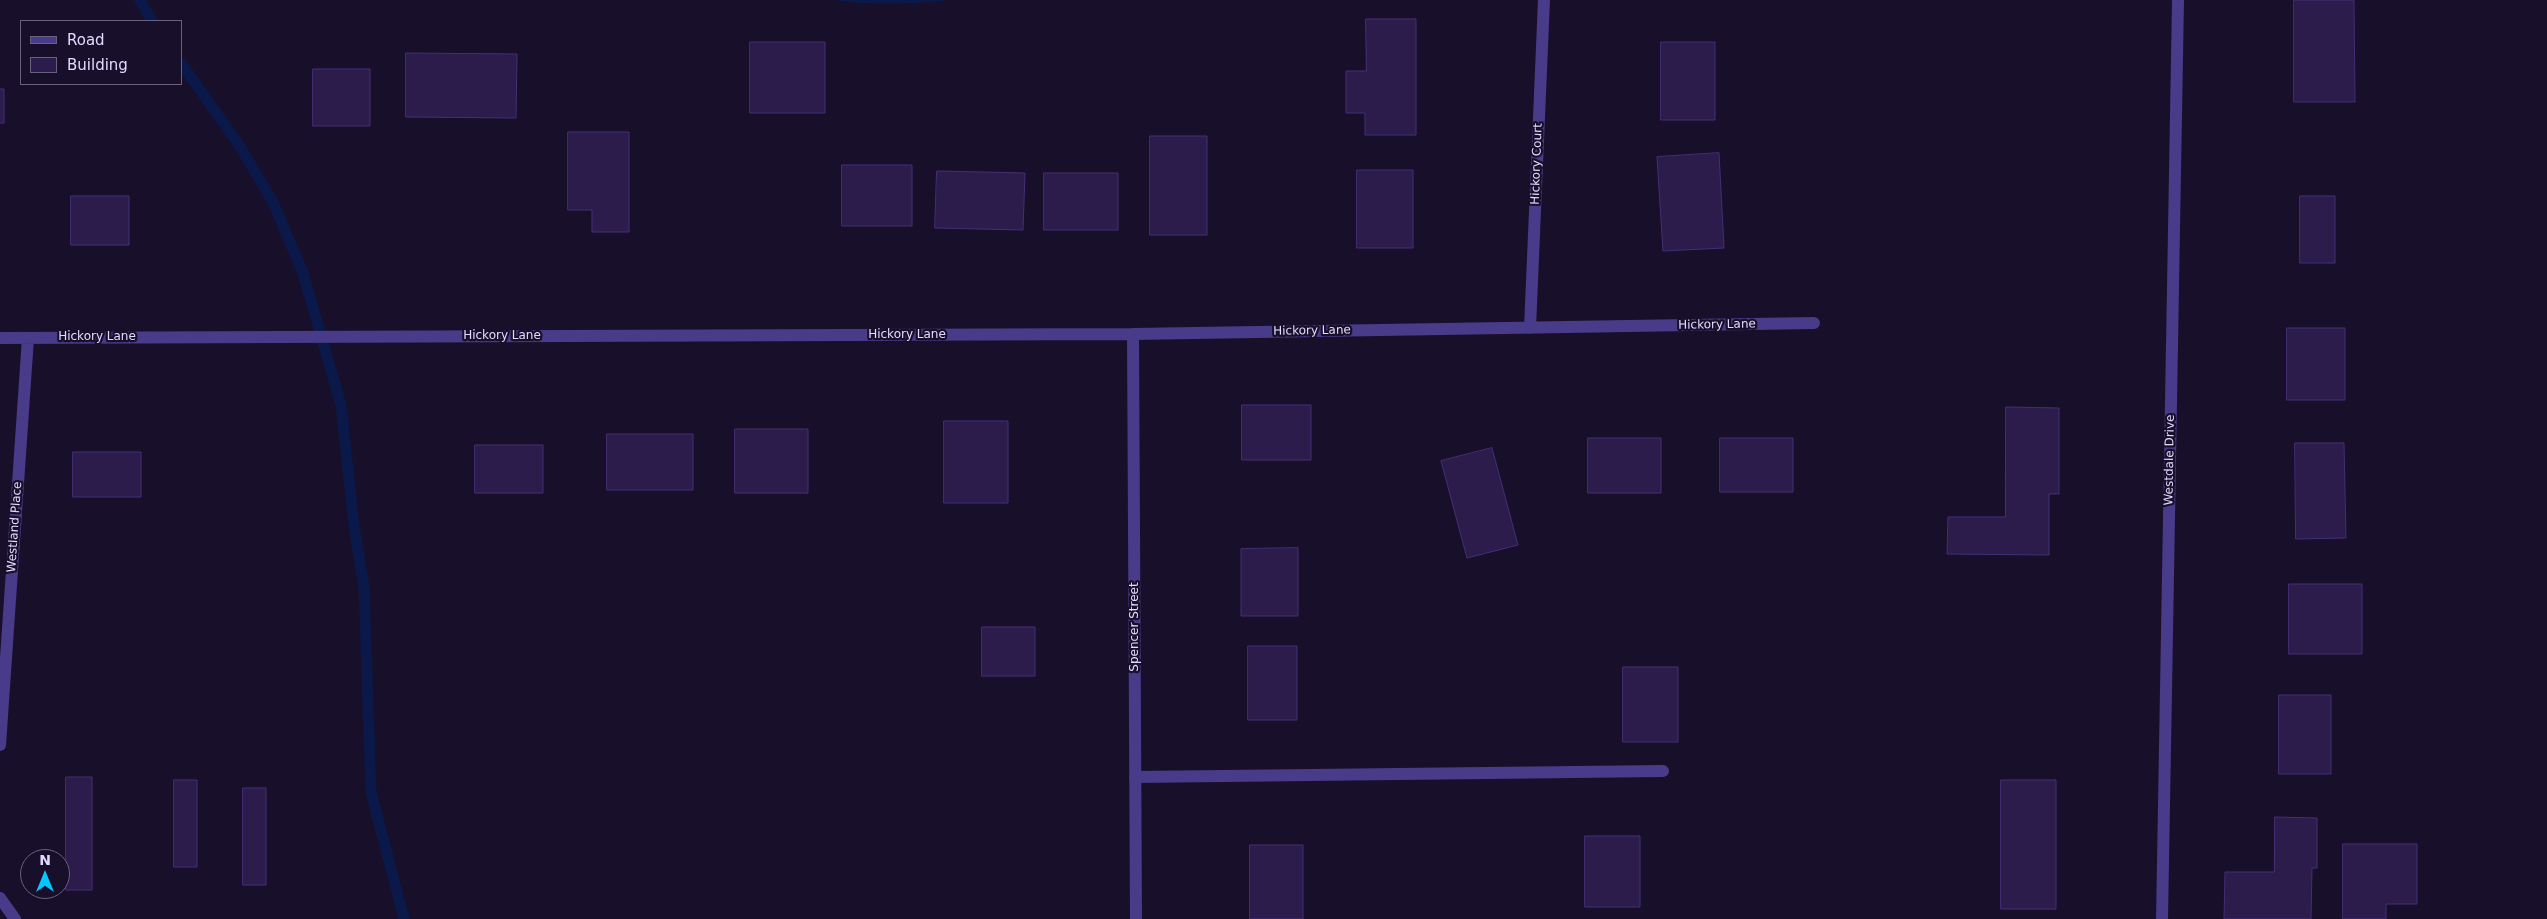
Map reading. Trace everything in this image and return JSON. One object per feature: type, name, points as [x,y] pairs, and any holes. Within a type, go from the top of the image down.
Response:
[{"type":"street","name":"Hickory Court","points":[[1530,328],[1544,0]]},
{"type":"street","name":"Westdale Drive","points":[[2162,919],[2178,0]]},
{"type":"street","name":"Hickory Lane","points":[[0,338],[1133,334],[1814,323]]},
{"type":"street","name":"Spencer Street","points":[[1133,334],[1136,919]]},
{"type":"street","name":"Westland Place","points":[[0,745],[28,338]]},
{"type":"street","points":[[1136,777],[1663,771]]},
{"type":"street","points":[[0,898],[14,919]]},
{"type":"water","points":[[834,0],[951,0],[892,4]]},
{"type":"building","points":[[2294,0],[2354,0],[2355,102],[2294,102]]},
{"type":"building","points":[[1366,19],[1416,19],[1416,135],[1365,135],[1365,113],[1346,113],[1346,71],[1366,71]]},
{"type":"building","points":[[750,42],[825,42],[825,113],[750,113]]},
{"type":"building","points":[[1661,42],[1715,42],[1715,120],[1661,120]]},
{"type":"building","points":[[406,53],[517,54],[516,118],[406,117]]},
{"type":"building","points":[[313,69],[370,69],[370,126],[313,126]]},
{"type":"building","points":[[0,89],[4,89],[4,123],[0,123]]},
{"type":"building","points":[[568,132],[629,132],[629,232],[592,232],[592,210],[568,210]]},
{"type":"building","points":[[1150,136],[1207,136],[1207,235],[1150,235]]},
{"type":"building","points":[[1719,153],[1724,248],[1663,251],[1657,157]]},
{"type":"building","points":[[842,165],[912,165],[912,226],[842,226]]},
{"type":"building","points":[[1357,170],[1413,170],[1413,248],[1357,248]]},
{"type":"building","points":[[937,171],[1025,173],[1023,230],[935,228]]},
{"type":"building","points":[[1044,173],[1118,173],[1118,230],[1044,230]]},
{"type":"building","points":[[71,196],[129,196],[129,245],[71,245]]},
{"type":"building","points":[[2300,196],[2335,196],[2335,263],[2300,263]]},
{"type":"building","points":[[2287,328],[2345,328],[2345,400],[2287,400]]},
{"type":"building","points":[[1242,405],[1311,405],[1311,460],[1242,460]]},
{"type":"building","points":[[2006,407],[2059,408],[2059,494],[2049,494],[2049,555],[1947,554],[1948,517],[2005,517]]},
{"type":"building","points":[[944,421],[1008,421],[1008,503],[944,503]]},
{"type":"building","points":[[735,429],[808,429],[808,493],[735,493]]},
{"type":"building","points":[[607,434],[693,434],[693,490],[607,490]]},
{"type":"building","points":[[1588,438],[1661,438],[1661,493],[1588,493]]},
{"type":"building","points":[[1720,438],[1793,438],[1793,492],[1720,492]]},
{"type":"building","points":[[2295,443],[2344,443],[2346,538],[2296,539]]},
{"type":"building","points":[[475,445],[543,445],[543,493],[475,493]]},
{"type":"building","points":[[1492,448],[1518,545],[1467,558],[1441,461]]},
{"type":"building","points":[[73,452],[141,452],[141,497],[73,497]]},
{"type":"building","points":[[1298,548],[1298,616],[1241,616],[1241,549]]},
{"type":"building","points":[[2289,584],[2362,584],[2362,654],[2289,654]]},
{"type":"building","points":[[982,627],[1035,627],[1035,676],[982,676]]},
{"type":"building","points":[[1248,646],[1297,646],[1297,720],[1248,720]]},
{"type":"building","points":[[1623,667],[1678,667],[1678,742],[1623,742]]},
{"type":"building","points":[[2279,695],[2331,695],[2331,774],[2279,774]]},
{"type":"building","points":[[66,777],[92,777],[92,890],[70,890],[70,849],[66,849]]},
{"type":"building","points":[[174,780],[197,780],[197,867],[174,867]]},
{"type":"building","points":[[2001,780],[2056,780],[2056,909],[2001,909]]},
{"type":"building","points":[[243,788],[266,788],[266,885],[243,885]]},
{"type":"building","points":[[2275,817],[2317,818],[2317,868],[2312,868],[2311,919],[2224,919],[2225,872],[2274,872]]},
{"type":"building","points":[[1585,836],[1640,836],[1640,907],[1585,907]]},
{"type":"building","points":[[2343,844],[2417,844],[2417,904],[2386,904],[2386,919],[2343,919]]},
{"type":"building","points":[[1250,845],[1303,845],[1303,919],[1250,919]]},
{"type":"waterway","points":[[140,0],[151,20]]},
{"type":"waterway","points":[[182,64],[239,145],[273,202],[303,273],[341,405],[354,526],[364,587],[371,792],[404,919]]}]
